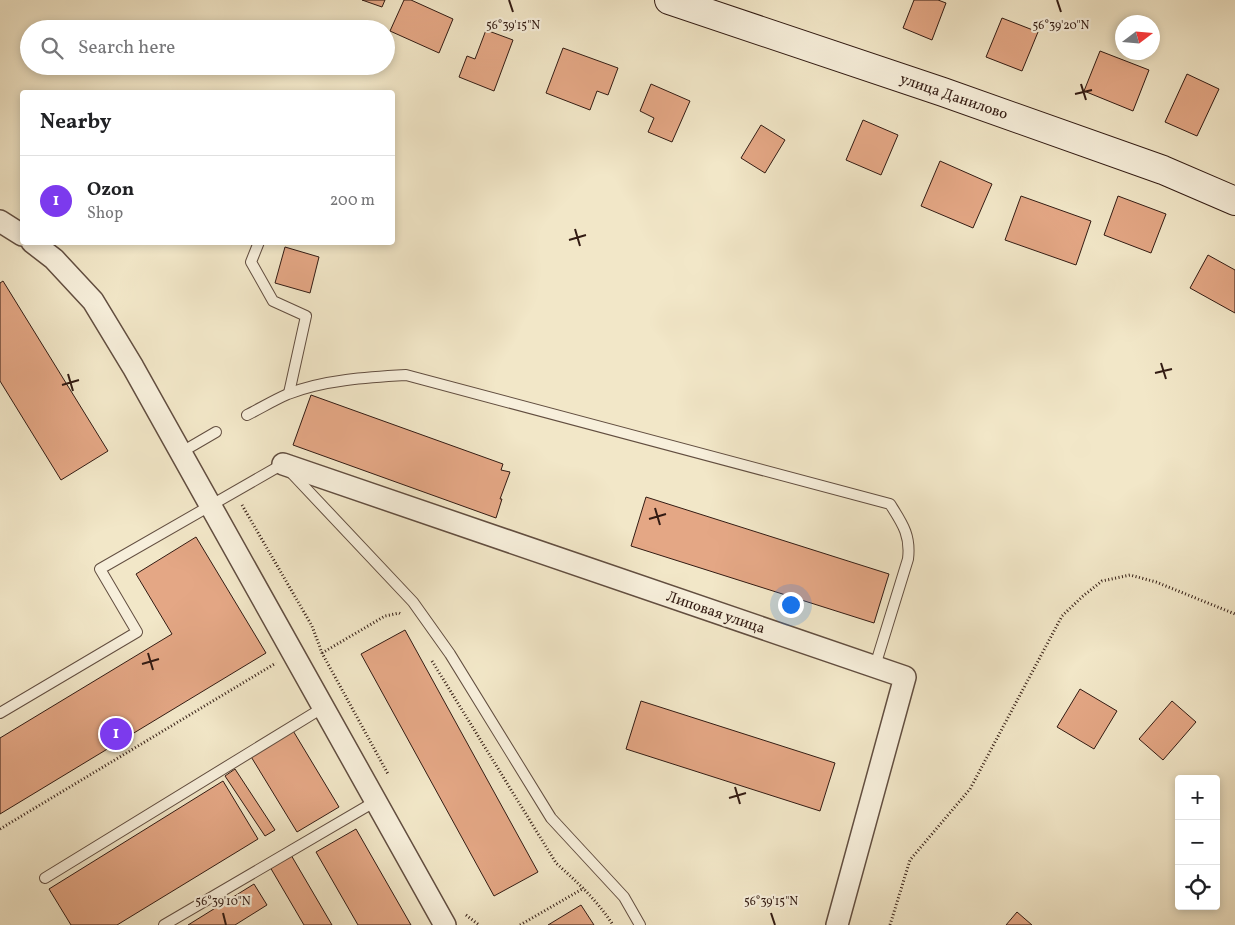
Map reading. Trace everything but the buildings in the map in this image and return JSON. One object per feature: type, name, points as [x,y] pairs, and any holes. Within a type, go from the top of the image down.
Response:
[{"type":"main road","name":"улица Данилово","points":[[669,0],[943,92],[1154,166],[1235,201]]},
{"type":"street","points":[[0,221],[20,234]]},
{"type":"street","points":[[36,245],[54,259],[93,301],[134,366],[180,453],[324,707],[444,925]]},
{"type":"street","name":"Липовая улица","points":[[283,464],[905,677],[837,925]]},
{"type":"lane","points":[[258,245],[251,262],[272,301],[306,316],[289,393]]},
{"type":"lane","points":[[247,415],[289,393],[316,386],[362,378],[406,375],[890,504],[906,532],[910,545],[908,559],[875,666]]},
{"type":"lane","points":[[180,453],[216,432]]},
{"type":"lane","points":[[0,714],[137,632],[100,569],[283,464],[413,602],[450,654],[551,818],[624,897],[640,925]]},
{"type":"lane","points":[[45,878],[324,707]]},
{"type":"lane","points":[[164,925],[376,801]]},
{"type":"path","points":[[234,492],[312,626],[322,653],[389,776]]},
{"type":"path","points":[[890,925],[910,860],[970,789],[1062,616],[1083,596],[1102,581],[1130,575],[1156,582],[1235,614]]},
{"type":"path","points":[[322,653],[384,616],[399,613],[404,617]]},
{"type":"path","points":[[0,829],[293,653]]},
{"type":"path","points":[[428,655],[556,863],[584,888],[601,907],[613,925]]},
{"type":"path","points":[[520,925],[584,888]]},
{"type":"path","points":[[466,915],[479,925]]},
{"type":"place","name":"Ozon","points":[[116,734]]}]
